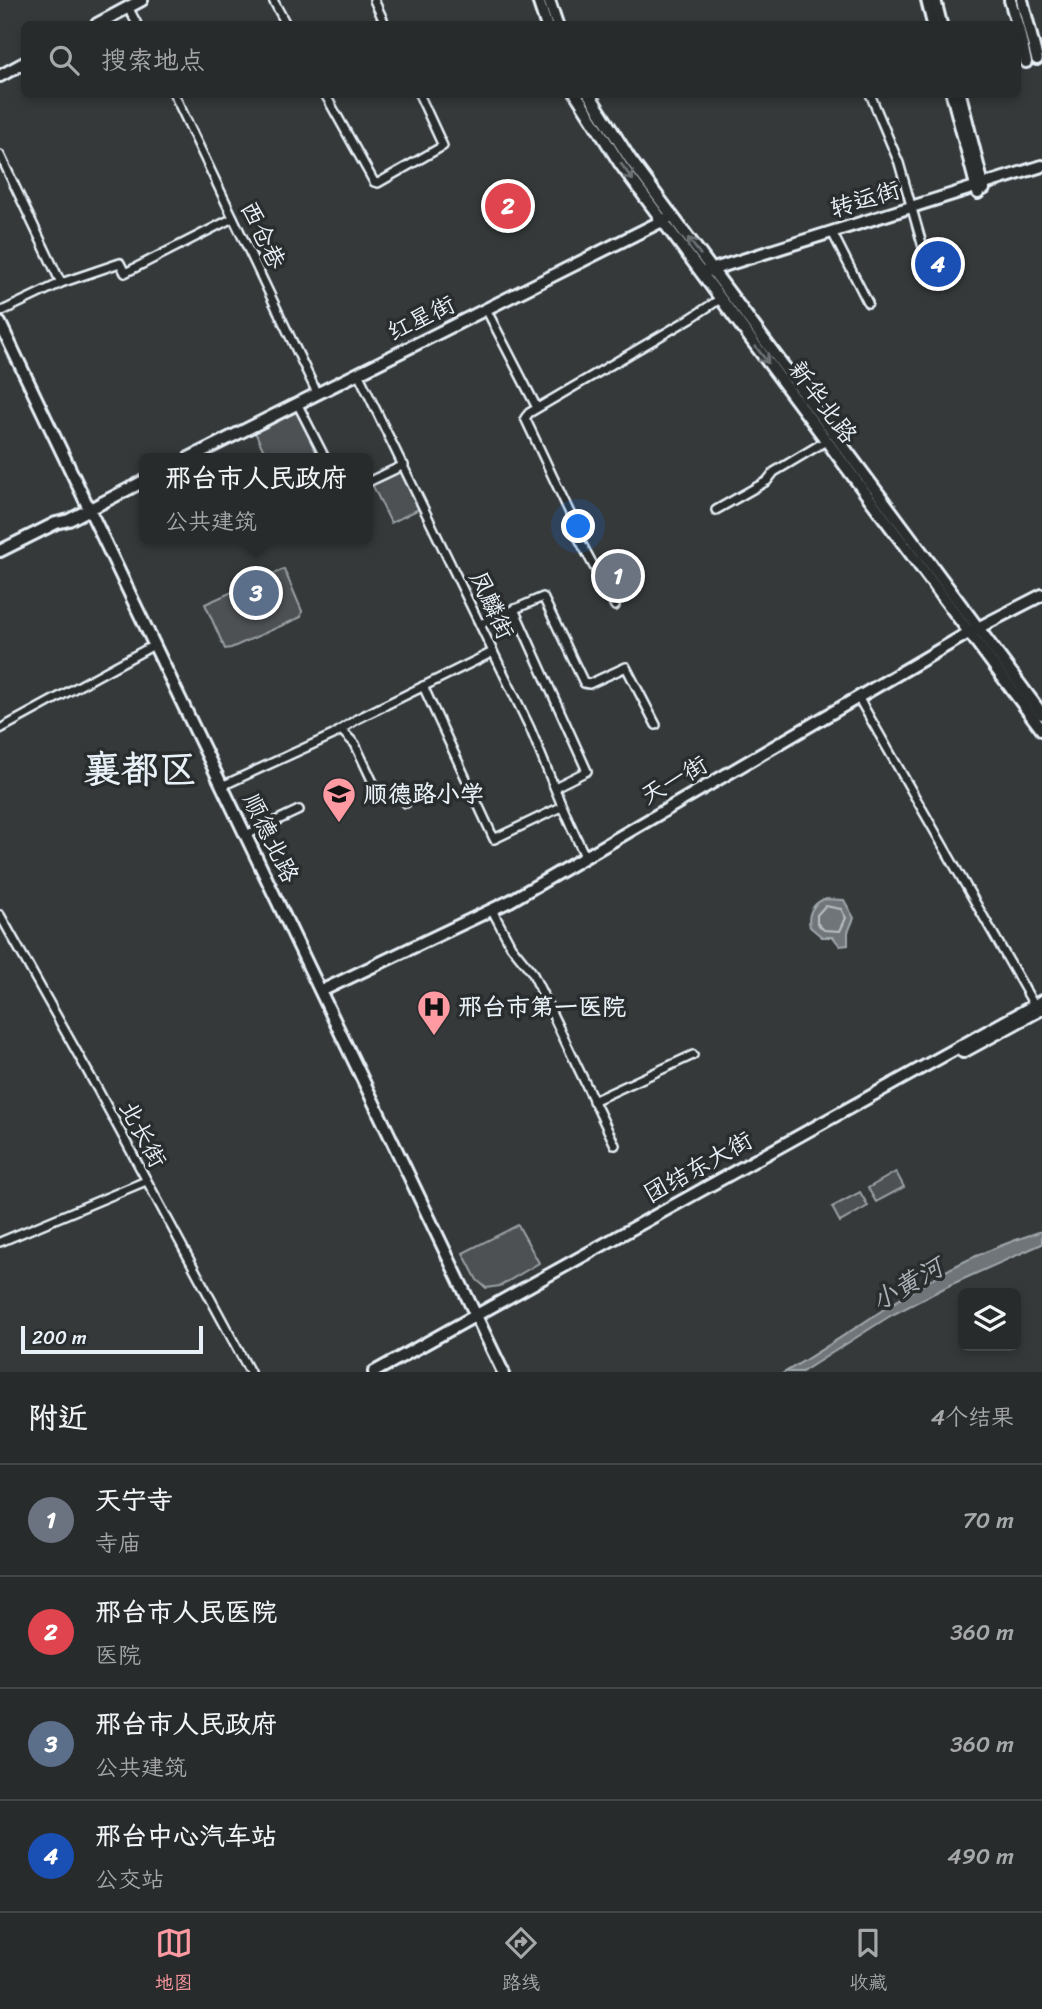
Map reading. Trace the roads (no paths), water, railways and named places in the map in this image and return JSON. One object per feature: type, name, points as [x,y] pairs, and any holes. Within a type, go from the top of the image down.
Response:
[{"type":"street","points":[[103,21],[142,0]]},
{"type":"street","points":[[273,0],[284,21]]},
{"type":"street","points":[[374,0],[384,21]]},
{"type":"street","points":[[538,0],[545,21]]},
{"type":"street","points":[[549,0],[556,21]]},
{"type":"street","points":[[927,0],[932,21]]},
{"type":"street","points":[[935,0],[940,21]]},
{"type":"street","points":[[1010,0],[1016,21]]},
{"type":"street","points":[[1022,0],[1031,60]]},
{"type":"street","points":[[128,8],[135,21]]},
{"type":"street","points":[[1021,36],[1031,60]]},
{"type":"street","points":[[0,76],[21,65]]},
{"type":"street","name":"西仓巷","points":[[176,98],[317,393]]},
{"type":"street","points":[[327,98],[376,183],[443,146],[421,98]]},
{"type":"street","name":"新华北路","points":[[578,98],[610,149],[667,218],[974,630],[1042,730]]},
{"type":"street","name":"新华北路","points":[[591,98],[667,218]]},
{"type":"street","points":[[872,98],[894,151],[930,272],[949,270]]},
{"type":"street","points":[[953,98],[980,189]]},
{"type":"street","points":[[961,98],[980,189]]},
{"type":"street","points":[[0,155],[61,283]]},
{"type":"street","name":"转运街","points":[[980,189],[1042,166]]},
{"type":"street","name":"转运街","points":[[709,274],[980,189],[1042,173]]},
{"type":"street","points":[[0,312],[61,283],[120,263],[125,273],[233,218]]},
{"type":"street","name":"红星街","points":[[199,453],[667,218]]},
{"type":"street","points":[[833,235],[868,303]]},
{"type":"street","name":"新华北路","points":[[709,274],[720,299],[826,441],[1042,713]]},
{"type":"street","points":[[615,606],[577,534],[576,526],[525,420],[527,415],[537,408],[720,299]]},
{"type":"street","points":[[486,309],[537,408]]},
{"type":"street","name":"顺德北路","points":[[0,323],[503,1372]]},
{"type":"street","name":"凤麟街","points":[[358,373],[480,624],[585,856]]},
{"type":"street","points":[[297,403],[322,453]]},
{"type":"street","points":[[716,510],[767,481],[774,472],[826,441]]},
{"type":"street","points":[[373,480],[404,465]]},
{"type":"street","points":[[0,558],[59,529],[69,520],[139,484]]},
{"type":"street","points":[[0,551],[56,523],[69,520]]},
{"type":"street","name":"天一街","points":[[321,992],[492,910],[974,630],[1042,594]]},
{"type":"street","points":[[480,624],[540,597],[545,598],[584,683],[589,684],[626,667],[656,725]]},
{"type":"street","points":[[514,609],[587,771],[555,787]]},
{"type":"street","points":[[0,729],[154,645]]},
{"type":"street","points":[[222,786],[341,730],[357,719],[493,652]]},
{"type":"street","points":[[423,686],[494,839],[561,807]]},
{"type":"street","points":[[858,697],[1039,1005]]},
{"type":"street","points":[[341,730],[355,744],[378,793],[385,796],[401,794],[405,803]]},
{"type":"street","points":[[246,835],[299,810]]},
{"type":"street","points":[[492,910],[511,946],[532,972],[615,1145]]},
{"type":"street","name":"北长街","points":[[0,915],[250,1372]]},
{"type":"street","name":"团结东大街","points":[[374,1372],[477,1318],[1039,1005]]},
{"type":"street","points":[[593,1101],[693,1055]]},
{"type":"street","points":[[0,1242],[146,1181]]},
{"type":"street","name":"团结东大街","points":[[388,1372],[477,1318]]},
{"type":"water","points":[[824,899],[844,900],[854,918],[848,932],[848,945],[840,946],[833,937],[822,937],[810,927],[811,910]]},
{"type":"water","points":[[1042,1231],[1042,1244],[950,1285],[890,1316],[802,1372],[785,1372],[952,1267]]},
{"type":"place","name":"邢台市人民医院","points":[[508,206]]},
{"type":"place","name":"邢台中心汽车站","points":[[938,264]]},
{"type":"place","name":"天宁寺","points":[[618,576]]},
{"type":"place","name":"邢台市人民政府","points":[[256,593]]},
{"type":"place","name":"顺德路小学","points":[[339,824]]},
{"type":"place","name":"邢台市第一医院","points":[[434,1037]]},
{"type":"district","name":"襄都区","points":[[140,769]]},
{"type":"water label","name":"小黄河","points":[[907,1284]]}]
